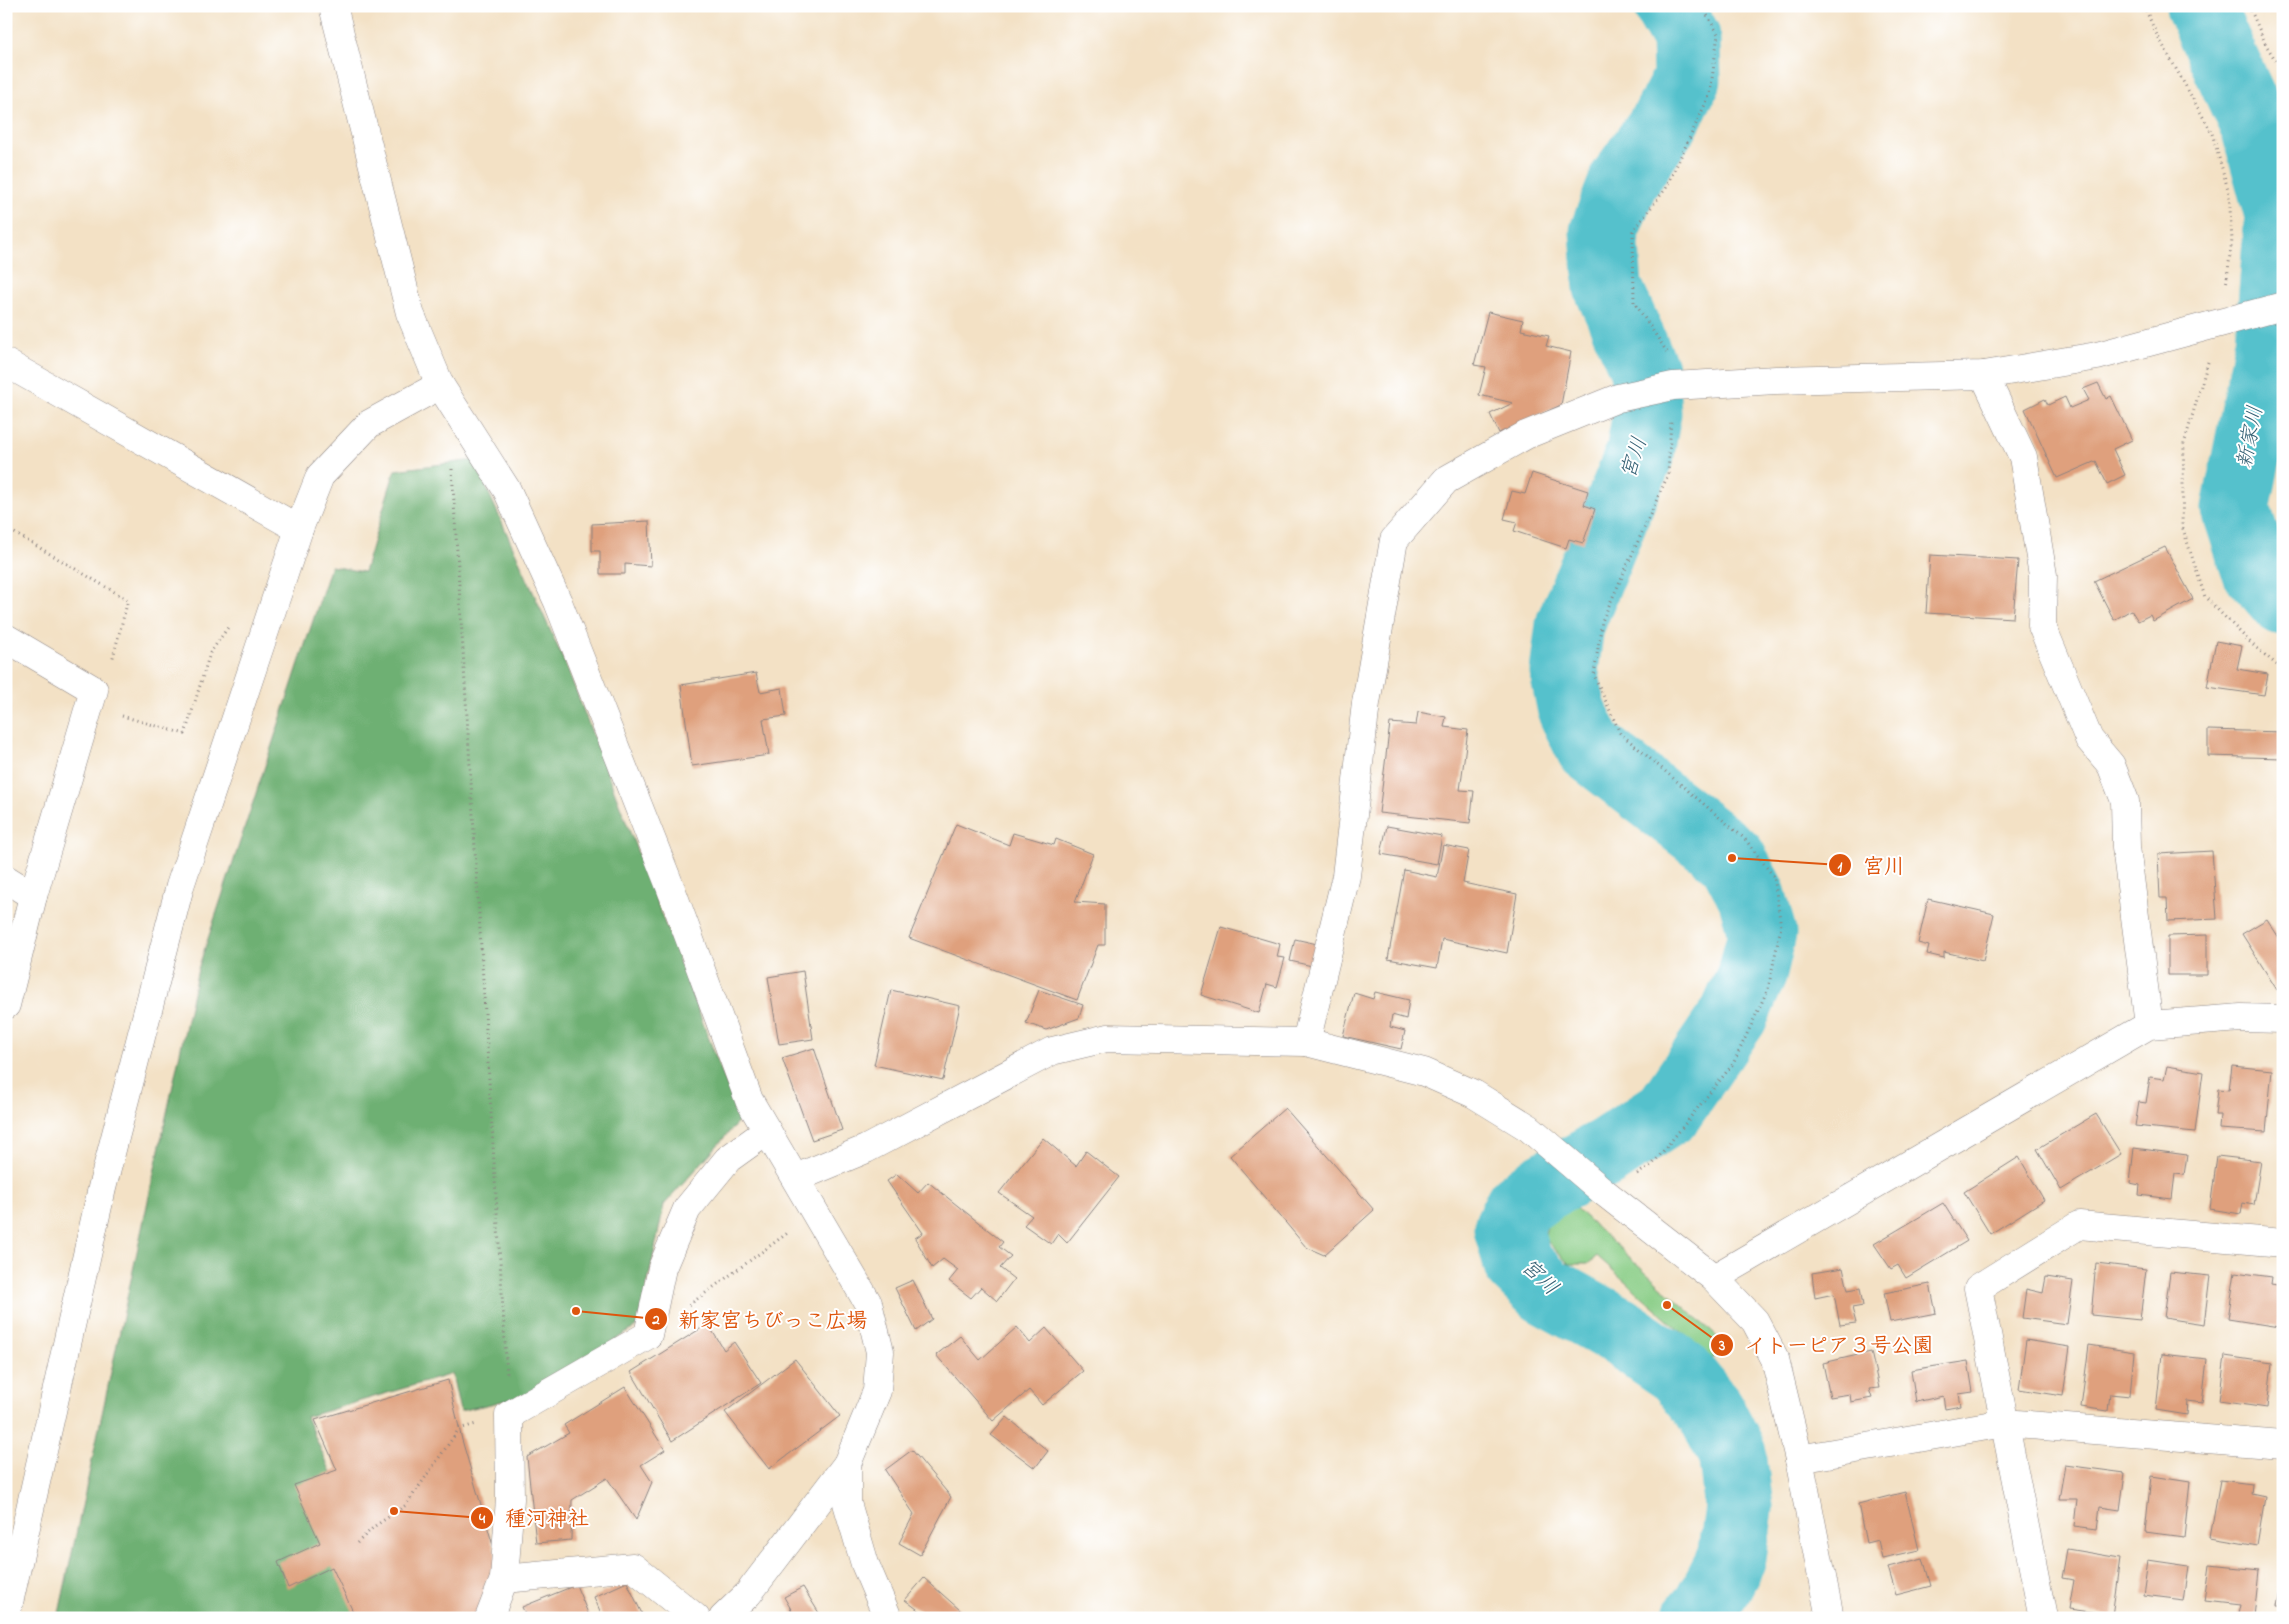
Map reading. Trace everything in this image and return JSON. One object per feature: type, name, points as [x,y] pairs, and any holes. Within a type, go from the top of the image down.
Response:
[{"type":"street","points":[[333,6],[410,313],[440,385],[507,490],[558,602],[672,894],[749,1100],[868,1303],[880,1352],[877,1391],[848,1464],[748,1594],[723,1618]]},
{"type":"street","points":[[1306,1042],[1346,876],[1366,703],[1394,540],[1446,480],[1526,435],[1618,398],[1673,386],[1776,380],[1984,375],[2096,356],[2283,306]]},
{"type":"street","points":[[6,363],[299,529]]},
{"type":"street","points":[[1984,375],[2023,457],[2043,576],[2042,626],[2089,739],[2111,765],[2125,801],[2126,847],[2149,1025]]},
{"type":"street","points":[[6,1616],[102,1188],[180,886],[299,529],[320,476],[370,424],[440,385]]},
{"type":"street","points":[[6,638],[94,690],[33,896],[6,1005]]},
{"type":"street","points":[[6,879],[33,896]]},
{"type":"street","points":[[1714,1278],[2149,1025],[2241,1018],[2283,1019]]},
{"type":"street","points":[[796,1178],[866,1149],[1052,1051],[1107,1038],[1306,1042],[1424,1072],[1474,1094],[1529,1128],[1605,1193],[1714,1278],[1755,1321],[1775,1359],[1799,1459],[1830,1618]]},
{"type":"street","points":[[489,1618],[504,1579],[510,1499],[509,1415],[648,1335],[662,1268],[687,1209],[728,1159],[767,1131]]},
{"type":"street","points":[[2043,1618],[1978,1288],[2079,1225],[2283,1243]]},
{"type":"street","points":[[1799,1459],[2004,1423],[2283,1445]]},
{"type":"street","points":[[848,1464],[847,1502],[865,1564],[888,1618]]},
{"type":"street","points":[[504,1579],[633,1567],[696,1618]]},
{"type":"path","points":[[1605,1193],[1652,1165],[1733,1064],[1768,989],[1781,927],[1774,877],[1745,838],[1620,733],[1594,675],[1602,620],[1668,475],[1673,386],[1671,358],[1634,302],[1633,231],[1666,188],[1710,94],[1718,34],[1702,6]]},
{"type":"path","points":[[2144,6],[2156,33],[2212,133],[2229,193],[2232,240],[2224,302],[2184,444],[2182,526],[2205,597],[2253,645],[2283,670]]},
{"type":"path","points":[[2249,6],[2266,45],[2283,72]]},
{"type":"path","points":[[452,463],[509,1415]]},
{"type":"path","points":[[2283,470],[2280,480],[2283,500]]},
{"type":"path","points":[[6,528],[128,600],[107,677],[94,690]]},
{"type":"path","points":[[116,715],[185,734],[210,652]]},
{"type":"path","points":[[648,1335],[815,1213]]},
{"type":"path","points":[[357,1543],[374,1526],[406,1505],[459,1429]]},
{"type":"green space","points":[[474,460],[568,670],[740,1120],[664,1205],[639,1325],[525,1396],[460,1411],[452,1374],[306,1417],[389,1600],[380,1618],[58,1618],[198,969],[331,566],[364,572],[395,470]]},
{"type":"green space","points":[[1568,1201],[1726,1345],[1712,1359],[1597,1256],[1588,1264],[1569,1264],[1544,1238],[1548,1222]]},
{"type":"building","points":[[1488,312],[1523,320],[1521,330],[1549,336],[1546,346],[1571,352],[1561,405],[1499,433],[1490,414],[1513,403],[1479,395],[1486,367],[1474,365]]},
{"type":"building","points":[[2098,383],[2106,399],[2111,396],[2132,440],[2113,449],[2125,475],[2107,484],[2096,461],[2057,478],[2025,409],[2045,399],[2048,405],[2065,397],[2070,408],[2089,400],[2083,389]]},
{"type":"building","points":[[1532,473],[1588,491],[1584,505],[1595,509],[1583,543],[1569,539],[1566,548],[1514,531],[1517,522],[1504,519],[1512,491],[1525,494]]},
{"type":"building","points":[[649,521],[651,566],[625,564],[625,574],[600,574],[600,551],[592,551],[592,524]]},
{"type":"building","points":[[2165,547],[2193,599],[2153,621],[2150,615],[2138,621],[2131,610],[2114,620],[2094,581]]},
{"type":"building","points":[[1930,555],[2018,560],[2013,618],[1926,613]]},
{"type":"building","points":[[2216,641],[2242,646],[2237,669],[2268,674],[2264,695],[2207,687]]},
{"type":"building","points":[[756,673],[760,692],[782,688],[786,716],[763,719],[769,755],[692,766],[681,685]]},
{"type":"building","points":[[1418,712],[1446,717],[1444,727],[1468,730],[1460,790],[1474,791],[1470,823],[1379,813],[1390,723],[1416,725]]},
{"type":"building","points":[[2208,730],[2283,732],[2283,758],[2208,756]]},
{"type":"building","points":[[956,824],[1009,845],[1013,833],[1054,845],[1056,839],[1093,854],[1075,902],[1105,904],[1105,945],[1098,945],[1077,1000],[909,938]]},
{"type":"building","points":[[1387,826],[1442,836],[1437,864],[1381,854]]},
{"type":"building","points":[[1443,845],[1469,850],[1463,883],[1517,894],[1507,953],[1442,939],[1437,968],[1388,959],[1404,870],[1437,877]]},
{"type":"building","points":[[2212,851],[2217,919],[2168,921],[2167,898],[2160,898],[2158,854]]},
{"type":"building","points":[[1928,899],[1994,914],[1983,961],[1944,952],[1944,958],[1927,954],[1929,946],[1918,943]]},
{"type":"building","points":[[2267,919],[2283,944],[2283,990],[2277,990],[2242,934]]},
{"type":"building","points":[[1221,927],[1280,944],[1277,957],[1285,958],[1277,987],[1267,984],[1259,1013],[1201,995]]},
{"type":"building","points":[[2207,935],[2207,975],[2168,975],[2168,936]]},
{"type":"building","points":[[1295,939],[1326,946],[1321,968],[1290,961]]},
{"type":"building","points":[[803,971],[813,1039],[779,1044],[768,977]]},
{"type":"building","points":[[891,990],[960,1006],[943,1080],[874,1065]]},
{"type":"building","points":[[1039,990],[1083,1005],[1079,1018],[1046,1030],[1026,1023]]},
{"type":"building","points":[[1375,992],[1409,1000],[1406,1019],[1392,1015],[1390,1027],[1405,1031],[1401,1049],[1343,1036],[1354,993],[1373,999]]},
{"type":"building","points":[[814,1048],[842,1130],[812,1140],[782,1058]]},
{"type":"building","points":[[2167,1066],[2203,1072],[2195,1132],[2135,1126],[2139,1102],[2146,1103],[2150,1077],[2164,1079]]},
{"type":"building","points":[[2232,1066],[2272,1070],[2266,1132],[2219,1129],[2220,1115],[2215,1115],[2218,1089],[2229,1090]]},
{"type":"building","points":[[1285,1108],[1374,1210],[1324,1255],[1306,1247],[1230,1156]]},
{"type":"building","points":[[2096,1114],[2121,1154],[2061,1190],[2037,1149]]},
{"type":"building","points":[[1043,1138],[1076,1166],[1086,1151],[1119,1177],[1067,1243],[1058,1234],[1051,1244],[1024,1225],[1032,1216],[999,1193]]},
{"type":"building","points":[[2134,1148],[2187,1155],[2184,1175],[2175,1174],[2172,1199],[2139,1195],[2140,1185],[2130,1183]]},
{"type":"building","points":[[2217,1156],[2261,1161],[2254,1205],[2243,1203],[2241,1214],[2210,1209]]},
{"type":"building","points":[[2019,1157],[2044,1200],[1990,1234],[1964,1192]]},
{"type":"building","points":[[897,1174],[918,1193],[928,1182],[1003,1242],[999,1247],[1011,1256],[1000,1268],[1014,1279],[997,1301],[981,1287],[971,1298],[949,1281],[958,1270],[943,1259],[932,1268],[915,1238],[923,1233],[887,1181]]},
{"type":"building","points":[[1943,1203],[1967,1241],[1906,1278],[1898,1265],[1891,1269],[1874,1244]]},
{"type":"building","points":[[2096,1263],[2146,1269],[2140,1320],[2091,1315]]},
{"type":"building","points":[[1843,1268],[1848,1290],[1860,1288],[1863,1306],[1852,1308],[1856,1323],[1840,1325],[1834,1294],[1815,1298],[1812,1273]]},
{"type":"building","points":[[2170,1272],[2210,1276],[2204,1324],[2164,1318]]},
{"type":"building","points":[[2235,1272],[2272,1277],[2271,1284],[2283,1286],[2279,1327],[2228,1319]]},
{"type":"building","points":[[2046,1277],[2073,1281],[2067,1324],[2022,1318],[2026,1289],[2043,1293]]},
{"type":"building","points":[[913,1280],[932,1319],[916,1331],[895,1288]]},
{"type":"building","points":[[1930,1284],[1936,1313],[1890,1322],[1884,1293]]},
{"type":"building","points":[[708,1324],[724,1350],[734,1342],[761,1383],[672,1441],[631,1372]]},
{"type":"building","points":[[1017,1327],[1030,1343],[1046,1328],[1083,1371],[1042,1405],[1029,1390],[993,1421],[936,1355],[960,1336],[980,1360]]},
{"type":"building","points":[[2026,1340],[2070,1347],[2063,1396],[2019,1389]]},
{"type":"building","points":[[2089,1345],[2134,1352],[2130,1396],[2110,1394],[2108,1411],[2081,1407]]},
{"type":"building","points":[[1871,1352],[1879,1388],[1869,1389],[1872,1398],[1851,1402],[1850,1394],[1830,1397],[1823,1363]]},
{"type":"building","points":[[2162,1354],[2207,1359],[2202,1403],[2188,1401],[2187,1415],[2156,1410]]},
{"type":"building","points":[[2225,1356],[2272,1363],[2267,1408],[2219,1401]]},
{"type":"building","points":[[795,1359],[840,1416],[769,1469],[725,1412]]},
{"type":"building","points":[[1968,1361],[1973,1392],[1959,1394],[1961,1406],[1945,1409],[1943,1396],[1916,1402],[1911,1370]]},
{"type":"building","points":[[448,1380],[462,1440],[496,1556],[484,1618],[356,1618],[332,1567],[288,1588],[278,1562],[320,1543],[294,1485],[337,1470],[315,1420]]},
{"type":"building","points":[[625,1387],[665,1450],[641,1465],[652,1482],[636,1520],[607,1478],[572,1500],[571,1540],[536,1543],[527,1457],[569,1433],[564,1425]]},
{"type":"building","points":[[1007,1417],[1048,1451],[1035,1468],[991,1435]]},
{"type":"building","points":[[912,1450],[951,1497],[920,1555],[899,1543],[914,1514],[885,1470]]},
{"type":"building","points":[[2065,1465],[2125,1473],[2120,1510],[2100,1507],[2097,1529],[2074,1526],[2077,1499],[2059,1499]]},
{"type":"building","points":[[2151,1476],[2190,1482],[2184,1537],[2145,1532]]},
{"type":"building","points":[[2220,1480],[2252,1484],[2251,1494],[2265,1497],[2257,1545],[2210,1537]]},
{"type":"building","points":[[1905,1492],[1919,1550],[1882,1558],[1878,1540],[1866,1543],[1858,1504]]},
{"type":"building","points":[[2067,1549],[2120,1558],[2112,1615],[2069,1609],[2074,1580],[2062,1578]]},
{"type":"building","points":[[1923,1558],[1931,1586],[1896,1595],[1888,1567]]},
{"type":"building","points":[[2148,1560],[2189,1566],[2184,1600],[2143,1595]]},
{"type":"building","points":[[2210,1565],[2260,1570],[2255,1618],[2238,1615],[2240,1606],[2205,1602]]},
{"type":"building","points":[[924,1578],[969,1618],[929,1618],[905,1600]]},
{"type":"building","points":[[627,1582],[644,1618],[603,1618],[594,1597]]},
{"type":"building","points":[[2282,1582],[2283,1606],[2278,1606]]},
{"type":"building","points":[[576,1585],[590,1618],[527,1618],[522,1607]]},
{"type":"building","points":[[803,1587],[822,1618],[796,1618],[784,1597]]},
{"type":"waterway","name":"宮川","points":[[1668,6],[1686,37],[1687,79],[1665,121],[1624,180],[1604,232],[1608,287],[1644,369],[1647,413],[1640,453],[1570,625],[1564,671],[1572,711],[1590,748],[1732,858],[1752,896],[1762,933],[1753,971],[1734,1015],[1668,1112],[1607,1152],[1544,1187],[1519,1205],[1508,1228],[1518,1264],[1545,1290],[1616,1329],[1679,1372],[1711,1412],[1732,1453],[1739,1508],[1732,1558],[1707,1606],[1697,1618]]},
{"type":"waterway","name":"新家川","points":[[2200,6],[2256,130],[2279,215],[2269,343],[2236,509],[2255,568],[2283,601]]},
{"type":"place","name":"宮川","points":[[1732,858]]},
{"type":"place","name":"イトーピア３号公園","points":[[1667,1305]]},
{"type":"place","name":"新家宮ちびっこ広場","points":[[576,1311]]},
{"type":"place","name":"種河神社","points":[[394,1511]]}]
